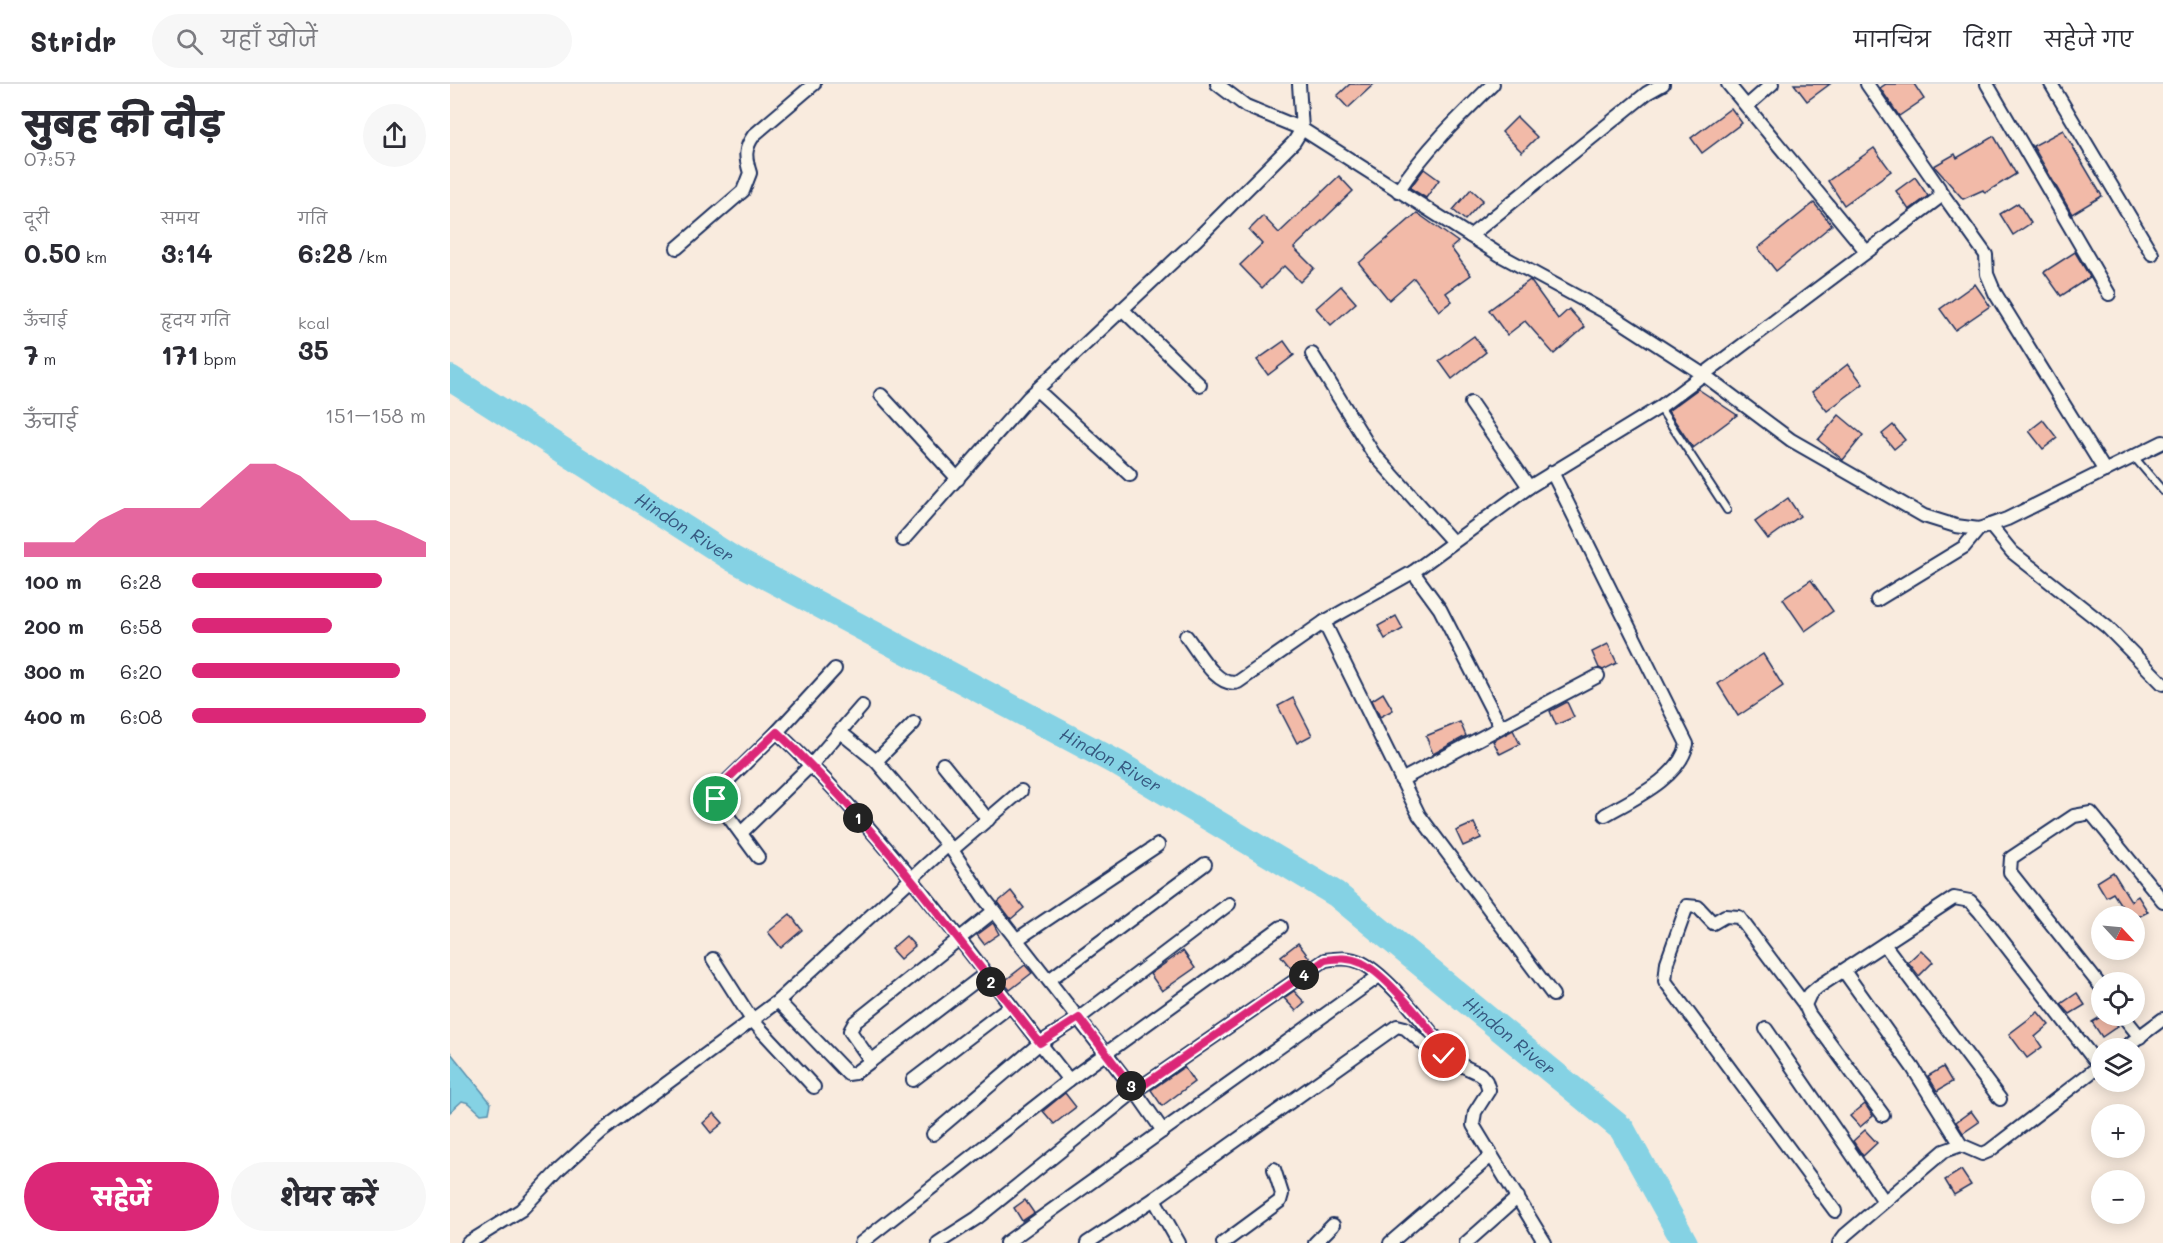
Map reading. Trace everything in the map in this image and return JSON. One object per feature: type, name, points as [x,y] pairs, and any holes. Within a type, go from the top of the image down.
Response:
[{"type":"street","points":[[677,248],[744,191],[750,173],[744,156],[747,144],[754,135],[814,84]]},
{"type":"street","points":[[1217,84],[1246,106],[1302,129],[1500,255],[1611,315],[1704,375],[1791,440],[1924,516],[1956,526],[1984,527],[2107,627],[2163,684]]},
{"type":"street","points":[[903,540],[1036,390],[1195,241],[1294,142],[1302,129],[1299,84]]},
{"type":"street","points":[[1398,191],[1416,164],[1446,130],[1493,84]]},
{"type":"street","points":[[1728,84],[1866,251]]},
{"type":"street","points":[[1747,106],[1772,84]]},
{"type":"street","points":[[1868,84],[1986,255],[1987,274],[1995,293],[2105,471]]},
{"type":"street","points":[[1987,84],[2109,294]]},
{"type":"street","points":[[2051,84],[2152,254]]},
{"type":"street","points":[[1470,236],[1659,85]]},
{"type":"street","points":[[1186,636],[1221,681],[1232,684],[1324,622],[1413,572],[1452,541],[1529,487],[1660,407],[1866,251],[1933,204],[1940,198],[1941,192]]},
{"type":"street","points":[[1122,309],[1200,386]]},
{"type":"street","points":[[1312,354],[1373,453],[1452,541]]},
{"type":"street","points":[[1036,390],[1130,475]]},
{"type":"street","points":[[881,395],[958,479]]},
{"type":"street","points":[[1471,403],[1529,487]]},
{"type":"street","points":[[1877,600],[1964,547],[1984,527],[2163,442]]},
{"type":"street","points":[[1552,472],[1687,744],[1685,753],[1662,778],[1605,815]]},
{"type":"street","points":[[1413,572],[1446,619],[1500,726]]},
{"type":"street","points":[[1324,622],[1419,815],[1553,995]]},
{"type":"street","points":[[758,857],[717,801],[716,792],[777,732],[835,669]]},
{"type":"street","points":[[1401,780],[1598,676]]},
{"type":"street","points":[[741,833],[812,765],[862,706]]},
{"type":"street","points":[[876,761],[914,723]]},
{"type":"street","points":[[777,732],[812,765],[910,879],[1069,1080]]},
{"type":"street","points":[[840,732],[876,761],[950,848],[994,911],[1079,1018],[1163,1131]]},
{"type":"street","points":[[943,764],[988,820]]},
{"type":"street","points":[[468,1243],[521,1210],[600,1132],[778,1001],[910,879],[988,820],[1021,791]]},
{"type":"street","points":[[2091,974],[2010,872],[2011,858],[2074,816],[2091,813],[2163,901]]},
{"type":"street","points":[[1016,940],[1158,845]]},
{"type":"street","points":[[1049,980],[1205,864]]},
{"type":"street","points":[[1805,1005],[1810,994],[1954,898],[1970,901],[2091,1054]]},
{"type":"street","points":[[933,1134],[1040,1043],[1079,1018],[1229,904]]},
{"type":"street","points":[[1835,1211],[1665,981],[1667,962],[1687,906],[1698,907],[1713,923],[1725,916],[1739,917],[1883,1115]]},
{"type":"street","points":[[871,1061],[852,1036],[851,1026],[994,911]]},
{"type":"street","points":[[861,1243],[1069,1080],[1281,927]]},
{"type":"street","points":[[1884,944],[2000,1099]]},
{"type":"street","points":[[713,959],[752,1020],[814,1088]]},
{"type":"street","points":[[938,1243],[976,1218],[1135,1091],[1325,960],[1350,959],[1362,963],[1379,976],[1418,1016],[1455,1061]]},
{"type":"street","points":[[1844,970],[1913,1068],[1961,1145],[1982,1154],[1989,1151],[2091,1072]]},
{"type":"street","points":[[778,1001],[848,1074],[855,1073],[985,974]]},
{"type":"street","points":[[1006,1243],[1379,976]]},
{"type":"street","points":[[913,1080],[1010,1006]]},
{"type":"street","points":[[2131,1026],[2140,1037],[2163,1019]]},
{"type":"street","points":[[1087,1243],[1154,1199],[1397,1026],[1405,1028],[1433,1052],[1480,1074],[1486,1081],[1489,1090],[1475,1112],[1473,1125],[1518,1197],[1542,1242]]},
{"type":"street","points":[[1766,1029],[1884,1201]]},
{"type":"street","points":[[1839,1243],[1845,1235],[1944,1151],[1961,1145]]},
{"type":"street","points":[[1390,1243],[1491,1156]]},
{"type":"street","points":[[1223,1243],[1280,1201],[1282,1194],[1274,1169]]},
{"type":"street","points":[[1466,1243],[1518,1197]]},
{"type":"street","points":[[1154,1199],[1179,1243]]},
{"type":"street","points":[[1315,1243],[1332,1225]]},
{"type":"lane","points":[[1660,407],[1727,510]]},
{"type":"lane","points":[[2133,457],[2163,490]]},
{"type":"water","points":[[450,1052],[491,1103],[489,1113],[481,1114],[469,1103],[462,1101],[450,1112]]},
{"type":"building","points":[[1350,84],[1374,84],[1348,108],[1337,96]]},
{"type":"building","points":[[1794,84],[1830,84],[1807,101]]},
{"type":"building","points":[[1886,84],[1914,84],[1924,99],[1899,116],[1880,88]]},
{"type":"building","points":[[1731,108],[1742,123],[1702,153],[1691,138]]},
{"type":"building","points":[[1517,117],[1537,137],[1522,152],[1502,132]]},
{"type":"building","points":[[2063,130],[2102,196],[2072,214],[2033,146]]},
{"type":"building","points":[[1994,136],[2016,174],[1985,193],[1983,190],[1963,199],[1934,166],[1955,154],[1957,158]]},
{"type":"building","points":[[1874,148],[1891,171],[1844,205],[1828,181]]},
{"type":"building","points":[[1424,169],[1439,180],[1426,198],[1410,188]]},
{"type":"building","points":[[1339,176],[1353,191],[1294,248],[1314,268],[1300,282],[1284,266],[1262,288],[1240,265],[1262,244],[1249,230],[1263,216],[1279,233]]},
{"type":"building","points":[[1915,177],[1928,196],[1909,210],[1896,191]]},
{"type":"building","points":[[1471,189],[1483,200],[1465,220],[1453,210]]},
{"type":"building","points":[[1814,203],[1832,225],[1776,271],[1758,248]]},
{"type":"building","points":[[2018,203],[2031,223],[2013,235],[2000,214]]},
{"type":"building","points":[[1417,213],[1458,242],[1451,248],[1471,275],[1446,293],[1452,301],[1439,311],[1414,278],[1389,300],[1359,263]]},
{"type":"building","points":[[2075,252],[2090,277],[2061,296],[2044,272]]},
{"type":"building","points":[[1530,280],[1558,319],[1569,309],[1585,327],[1554,354],[1525,321],[1507,335],[1489,310]]},
{"type":"building","points":[[1975,284],[1990,306],[1955,330],[1940,309]]},
{"type":"building","points":[[1341,286],[1356,303],[1331,325],[1316,308]]},
{"type":"building","points":[[1474,336],[1486,352],[1452,379],[1439,361]]},
{"type":"building","points":[[1284,341],[1294,355],[1268,375],[1257,360]]},
{"type":"building","points":[[1848,364],[1863,384],[1827,411],[1812,392]]},
{"type":"building","points":[[1698,389],[1737,415],[1693,448],[1668,411]]},
{"type":"building","points":[[1839,415],[1863,435],[1843,460],[1818,440]]},
{"type":"building","points":[[2043,420],[2057,438],[2043,449],[2029,431]]},
{"type":"building","points":[[1893,425],[1905,440],[1894,449],[1882,434]]},
{"type":"building","points":[[1788,498],[1800,516],[1768,539],[1755,522]]},
{"type":"building","points":[[1811,580],[1833,611],[1805,631],[1783,599]]},
{"type":"building","points":[[1396,616],[1403,629],[1385,639],[1378,626]]},
{"type":"building","points":[[1608,644],[1617,663],[1603,670],[1599,668],[1592,652]]},
{"type":"building","points":[[1763,654],[1783,686],[1738,716],[1718,684]]},
{"type":"building","points":[[1383,693],[1393,710],[1380,717],[1372,700]]},
{"type":"building","points":[[1293,698],[1312,735],[1297,743],[1278,706]]},
{"type":"building","points":[[1567,702],[1574,717],[1556,725],[1550,711]]},
{"type":"building","points":[[1460,722],[1466,736],[1433,754],[1426,736]]},
{"type":"building","points":[[1513,730],[1520,744],[1500,754],[1493,741]]},
{"type":"building","points":[[1474,823],[1481,838],[1463,846],[1456,831]]},
{"type":"building","points":[[2113,872],[2131,901],[2138,896],[2144,906],[2121,906],[2113,893],[2106,897],[2097,882]]},
{"type":"building","points":[[1011,891],[1024,908],[1011,919],[998,902]]},
{"type":"building","points":[[790,914],[802,930],[781,948],[768,932]]},
{"type":"building","points":[[993,923],[999,934],[984,944],[977,935]]},
{"type":"building","points":[[906,936],[915,946],[900,959],[891,949]]},
{"type":"building","points":[[1298,943],[1311,960],[1294,972],[1281,956]]},
{"type":"building","points":[[1921,950],[1933,962],[1919,976],[1908,962]]},
{"type":"building","points":[[1183,951],[1195,968],[1162,991],[1150,974]]},
{"type":"building","points":[[1025,965],[1032,973],[1010,990],[1003,982]]},
{"type":"building","points":[[1294,991],[1305,1003],[1296,1011],[1284,998]]},
{"type":"building","points":[[2077,993],[2085,1005],[2070,1014],[2061,1004]]},
{"type":"building","points":[[2038,1012],[2049,1025],[2035,1037],[2042,1047],[2027,1058],[2009,1034]]},
{"type":"building","points":[[2095,1026],[2118,1026],[2102,1037]]},
{"type":"building","points":[[1184,1067],[1194,1082],[1162,1106],[1151,1090]]},
{"type":"building","points":[[1943,1067],[1952,1082],[1937,1091],[1928,1076]]},
{"type":"building","points":[[1065,1093],[1076,1107],[1054,1124],[1043,1111]]},
{"type":"building","points":[[1865,1104],[1873,1116],[1860,1127],[1850,1116]]},
{"type":"building","points":[[1971,1111],[1979,1122],[1963,1133],[1956,1122]]},
{"type":"building","points":[[714,1113],[723,1123],[711,1133],[703,1123]]},
{"type":"building","points":[[1865,1130],[1877,1143],[1863,1156],[1853,1141]]},
{"type":"building","points":[[1961,1170],[1971,1185],[1954,1195],[1945,1180]]},
{"type":"building","points":[[1025,1200],[1034,1213],[1022,1221],[1014,1208]]},
{"type":"waterway","name":"Hindon River","points":[[450,378],[733,559],[1117,763],[1336,894],[1622,1129],[1685,1243]]},
{"type":"route","points":[[716,799],[718,788],[777,732],[812,765],[920,891],[1040,1043],[1079,1018],[1135,1091],[1325,960],[1338,958],[1362,963],[1372,970],[1418,1016],[1455,1061],[1444,1056]]}]
